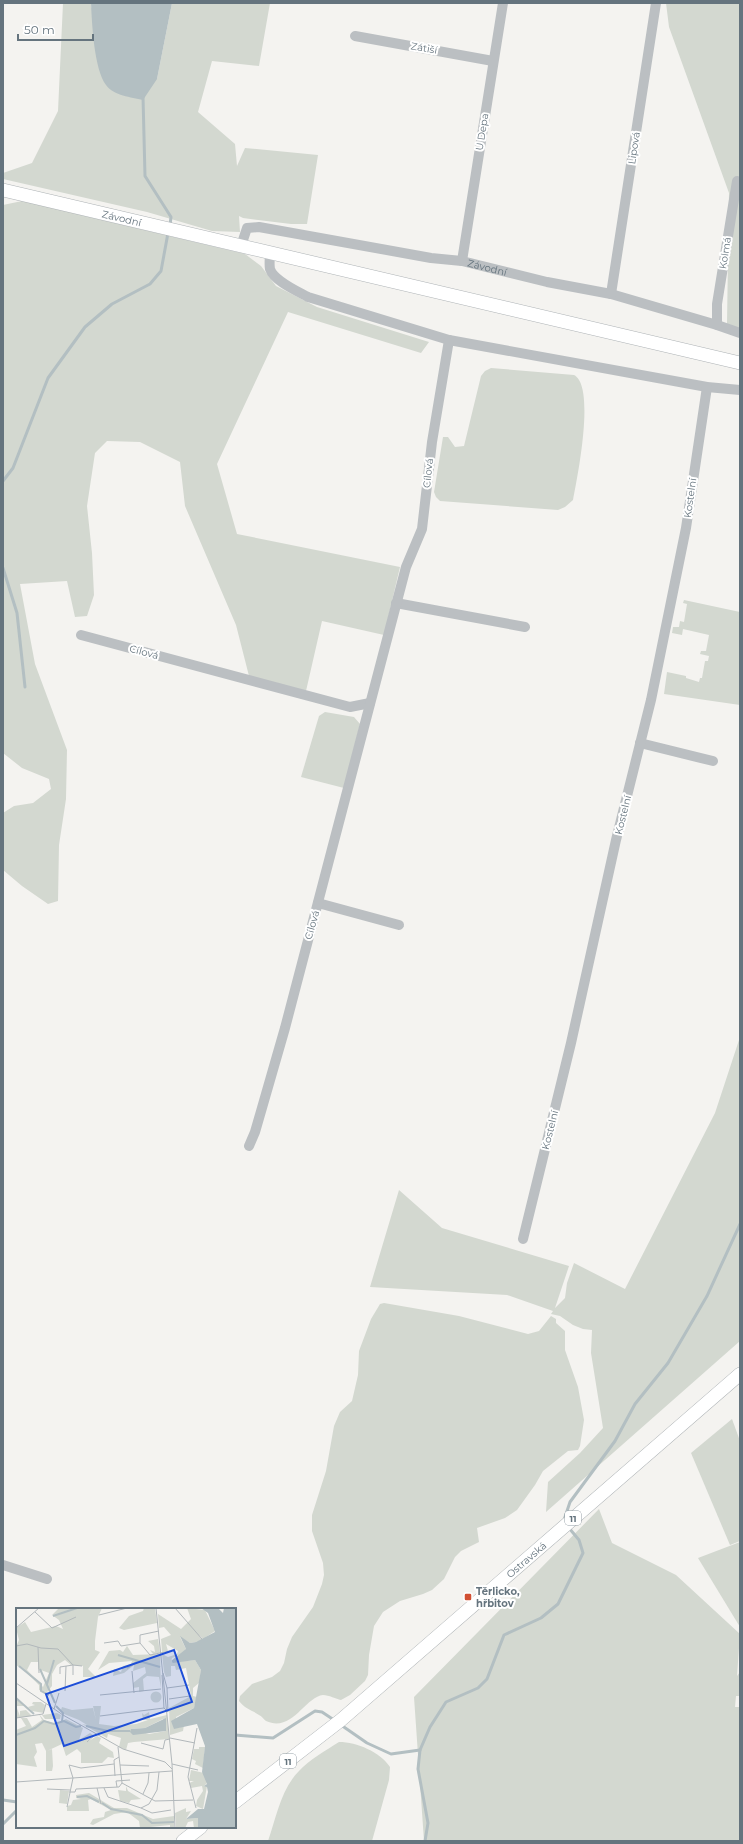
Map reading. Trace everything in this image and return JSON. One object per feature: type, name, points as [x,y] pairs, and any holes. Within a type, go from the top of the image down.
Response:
[{"type":"main road","name":"Závodní","points":[[3,190],[740,363]]},
{"type":"main road","name":"Ostravská","points":[[236,1801],[341,1720],[739,1380]]},
{"type":"main road","points":[[183,1841],[200,1828]]},
{"type":"street","name":"U Depa","points":[[462,261],[503,3]]},
{"type":"street","name":"Lipová","points":[[611,294],[656,3]]},
{"type":"street","name":"Zátiší","points":[[355,36],[493,61]]},
{"type":"street","name":"Kolmá","points":[[717,325],[717,304],[737,181]]},
{"type":"street","name":"Závodní","points":[[241,246],[247,228],[259,227],[431,258],[462,261],[547,282],[611,294],[740,333]]},
{"type":"street","points":[[270,253],[270,268],[272,272],[288,288],[308,297],[449,340],[707,387],[740,390]]},
{"type":"street","name":"Cílová","points":[[249,1146],[255,1132],[285,1028],[406,567],[422,529],[432,442],[449,340]]},
{"type":"street","name":"Kostelní","points":[[523,1239],[571,1043],[616,840],[651,700],[686,528],[707,387]]},
{"type":"street","points":[[396,603],[524,627]]},
{"type":"street","name":"Cílová","points":[[81,634],[350,707],[370,703]]},
{"type":"street","points":[[640,743],[714,761]]},
{"type":"street","points":[[318,903],[399,925]]},
{"type":"street","points":[[3,1565],[48,1579]]},
{"type":"shaded area","points":[[63,3],[91,3],[91,7],[157,79],[172,3],[270,3],[259,66],[212,61],[198,112],[235,144],[237,166],[245,148],[318,155],[307,224],[291,224],[243,218],[239,216],[240,232],[212,231],[147,212],[3,179],[3,173],[32,163],[58,111]]},
{"type":"shaded area","points":[[91,3],[172,3],[157,79],[143,100],[123,96],[113,92],[109,89],[102,78],[94,46]]},
{"type":"shaded area","points":[[666,3],[740,3],[740,329],[727,324],[729,193],[669,27]]},
{"type":"shaded area","points":[[22,201],[245,254],[261,266],[276,286],[317,307],[429,342],[421,353],[288,312],[217,464],[237,534],[400,567],[384,635],[322,621],[306,691],[249,676],[236,625],[185,506],[180,462],[140,442],[107,441],[95,453],[87,506],[92,553],[94,595],[87,616],[75,617],[67,581],[20,584],[35,664],[67,750],[66,799],[59,845],[58,901],[48,904],[22,886],[3,870],[3,813],[14,806],[33,803],[51,789],[49,779],[22,768],[3,753],[3,205]]},
{"type":"shaded area","points":[[491,368],[574,375],[580,383],[584,396],[581,454],[573,500],[565,507],[558,510],[440,501],[436,497],[434,492],[443,437],[448,437],[455,447],[464,446],[481,376],[485,371]]},
{"type":"shaded area","points":[[684,600],[740,612],[740,705],[664,694],[667,672],[686,676],[686,678],[699,682],[700,678],[702,678],[705,661],[708,661],[709,656],[700,654],[701,651],[706,651],[709,635],[683,629],[682,635],[672,633],[673,627],[679,627],[680,621],[684,622],[687,604],[683,603]]},
{"type":"shaded area","points":[[325,712],[354,717],[360,724],[344,788],[301,777],[319,716]]},
{"type":"shaded area","points":[[740,1037],[740,1341],[546,1512],[548,1482],[580,1453],[603,1428],[591,1353],[592,1330],[583,1329],[573,1325],[560,1316],[551,1314],[553,1311],[507,1295],[370,1287],[399,1190],[442,1228],[569,1266],[555,1308],[565,1298],[567,1283],[574,1263],[625,1289],[715,1113]]},
{"type":"shaded area","points":[[384,1303],[459,1316],[528,1334],[539,1331],[551,1316],[556,1319],[556,1323],[565,1331],[565,1350],[578,1387],[584,1420],[580,1446],[578,1450],[568,1451],[543,1471],[517,1510],[505,1518],[477,1528],[479,1542],[461,1551],[455,1557],[444,1579],[432,1590],[400,1601],[383,1612],[374,1626],[369,1655],[368,1675],[365,1681],[350,1695],[341,1700],[323,1695],[316,1697],[291,1719],[275,1723],[266,1721],[241,1704],[239,1701],[240,1696],[252,1684],[272,1677],[280,1671],[292,1637],[313,1607],[322,1584],[324,1575],[323,1563],[312,1531],[312,1515],[326,1471],[334,1426],[340,1412],[352,1401],[358,1375],[359,1351],[371,1319],[380,1304]]},
{"type":"shaded area","points":[[732,1419],[740,1441],[740,1541],[730,1545],[691,1453]]},
{"type":"shaded area","points":[[599,1509],[612,1543],[676,1575],[740,1634],[737,1676],[740,1672],[740,1696],[736,1696],[735,1707],[740,1707],[740,1841],[424,1841],[414,1697]]},
{"type":"shaded area","points":[[740,1542],[740,1627],[698,1558]]},
{"type":"shaded area","points":[[339,1742],[346,1742],[368,1749],[374,1752],[390,1767],[389,1780],[372,1841],[268,1841],[283,1795],[293,1778],[318,1755]]},
{"type":"waterway","points":[[143,97],[145,176],[171,217],[170,225]]},
{"type":"waterway","points":[[3,481],[13,468],[48,378],[85,327],[112,304],[150,284],[161,271],[168,233]]},
{"type":"waterway","points":[[3,568],[17,613],[25,687]]},
{"type":"waterway","points":[[564,1520],[570,1502],[615,1441],[635,1404],[668,1363],[707,1296],[740,1224]]},
{"type":"waterway","points":[[425,1841],[428,1823],[418,1769],[420,1750],[430,1727],[446,1702],[478,1688],[487,1679],[504,1635],[541,1618],[558,1604],[583,1553],[579,1540],[569,1528]]},
{"type":"waterway","points":[[236,1735],[273,1738],[315,1711],[322,1712],[334,1720]]},
{"type":"waterway","points":[[341,1725],[367,1743],[391,1754],[420,1750]]},
{"type":"waterway","points":[[3,1800],[16,1802]]},
{"type":"waterway","points":[[3,1824],[16,1811]]},
{"type":"place","name":"Těrlicko, hřbitov","points":[[468,1597]]}]
